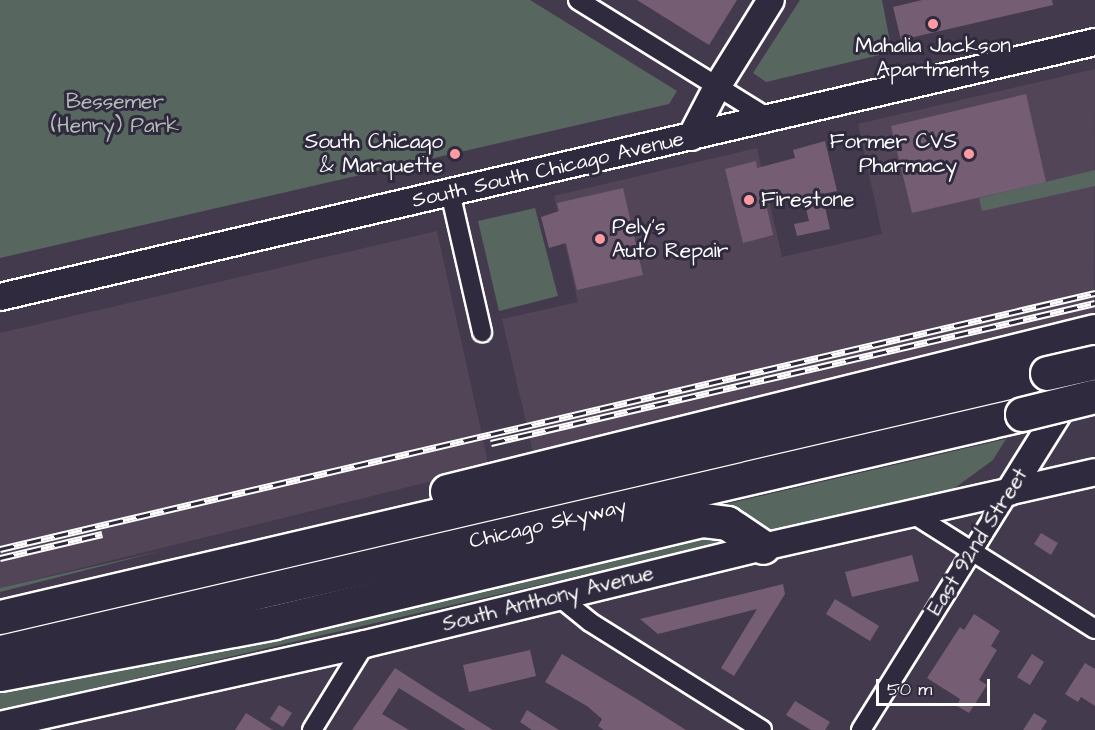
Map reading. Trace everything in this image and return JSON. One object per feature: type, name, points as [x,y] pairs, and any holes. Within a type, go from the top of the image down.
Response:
[{"type":"highway","points":[[93,595],[226,546],[676,432],[1095,331]]},
{"type":"highway","name":"Chicago Skyway","points":[[0,617],[1095,362]]},
{"type":"highway","name":"Chicago Skyway","points":[[0,652],[1095,396]]},
{"type":"highway","points":[[0,674],[274,622],[703,520],[727,523],[764,547]]},
{"type":"street","points":[[578,0],[768,118]]},
{"type":"street","points":[[691,137],[717,87],[771,0]]},
{"type":"street","name":"South South Chicago Avenue","points":[[0,297],[1095,42]]},
{"type":"street","points":[[450,192],[482,332]]},
{"type":"street","name":"East 92nd Street","points":[[861,730],[1095,354]]},
{"type":"street","name":"South Anthony Avenue","points":[[0,725],[365,644],[764,547],[1095,472]]},
{"type":"street","points":[[913,514],[1095,629]]},
{"type":"street","points":[[558,596],[590,622],[762,730]]},
{"type":"street","points":[[312,730],[365,644]]},
{"type":"shaded area","points":[[1095,69],[1094,315],[534,456],[502,319],[578,302],[554,196],[757,148],[782,257],[882,234],[858,124]]},
{"type":"shaded area","points":[[437,231],[489,467],[0,588],[0,333]]},
{"type":"green space","name":"Bessemer (Henry) Park","points":[[0,0],[530,0],[677,91],[669,104],[0,258]]},
{"type":"green space","points":[[800,0],[882,0],[892,52],[766,82],[753,73]]},
{"type":"green space","points":[[1095,170],[1095,186],[982,211],[979,198]]},
{"type":"green space","points":[[535,208],[558,296],[499,311],[478,221]]},
{"type":"green space","points":[[1006,439],[993,460],[952,490],[781,530],[768,532],[730,515],[214,623]]},
{"type":"green space","points":[[709,533],[733,540],[0,710],[0,686]]},
{"type":"green space","points":[[161,551],[0,592],[0,588]]},
{"type":"building","points":[[637,0],[737,0],[709,45]]},
{"type":"building","name":"Mahalia Jackson Apartments","points":[[922,0],[1052,0],[1053,5],[901,40],[893,7]]},
{"type":"building","name":"Former CVS Pharmacy","points":[[1026,94],[1046,182],[912,213],[891,126]]},
{"type":"building","points":[[825,141],[837,191],[822,194],[830,229],[797,236],[794,224],[809,221],[803,196],[766,204],[773,235],[743,243],[725,169],[756,161],[757,168],[795,158],[793,150]]},
{"type":"building","name":"Pely's Auto Repair","points":[[623,188],[643,275],[577,290],[566,243],[549,248],[541,217],[559,211],[557,203]]},
{"type":"building","points":[[1041,533],[1058,543],[1051,555],[1034,544]]},
{"type":"building","points":[[912,555],[919,581],[852,597],[845,572]]},
{"type":"building","points":[[783,584],[785,594],[734,676],[721,668],[757,609],[658,634],[640,619]]},
{"type":"building","points":[[835,599],[879,626],[870,641],[826,614]]},
{"type":"building","points":[[974,614],[1000,631],[991,646],[997,650],[979,680],[987,685],[969,713],[957,706],[960,699],[927,678],[960,627],[964,630]]},
{"type":"building","points":[[530,650],[536,676],[469,692],[463,665]]},
{"type":"building","points":[[562,654],[686,730],[604,730],[598,726],[602,719],[587,706],[545,682]]},
{"type":"building","points":[[1032,654],[1044,662],[1030,685],[1017,677]]},
{"type":"building","points":[[1085,663],[1095,669],[1095,706],[1081,697],[1078,702],[1065,694]]},
{"type":"building","points":[[395,668],[493,730],[466,730],[399,688],[382,714],[409,730],[352,730]]},
{"type":"building","points":[[795,701],[830,722],[825,730],[811,730],[786,715]]},
{"type":"building","points":[[279,705],[292,713],[283,727],[270,719]]},
{"type":"building","points":[[527,710],[559,730],[532,730],[520,722]]},
{"type":"building","points":[[246,713],[273,730],[235,730]]},
{"type":"building","points":[[1034,713],[1047,721],[1041,730],[1023,730]]},
{"type":"railway","points":[[0,549],[1095,293]]},
{"type":"railway","points":[[491,443],[1095,303]]},
{"type":"railway","points":[[0,558],[102,534]]},
{"type":"place","name":"Mahalia Jackson Apartments","points":[[933,24]]},
{"type":"place","name":"South Chicago & Marquette","points":[[455,154]]},
{"type":"place","name":"Former CVS Pharmacy","points":[[969,154]]},
{"type":"place","name":"Firestone","points":[[749,200]]},
{"type":"place","name":"Pely's Auto Repair","points":[[600,239]]}]
